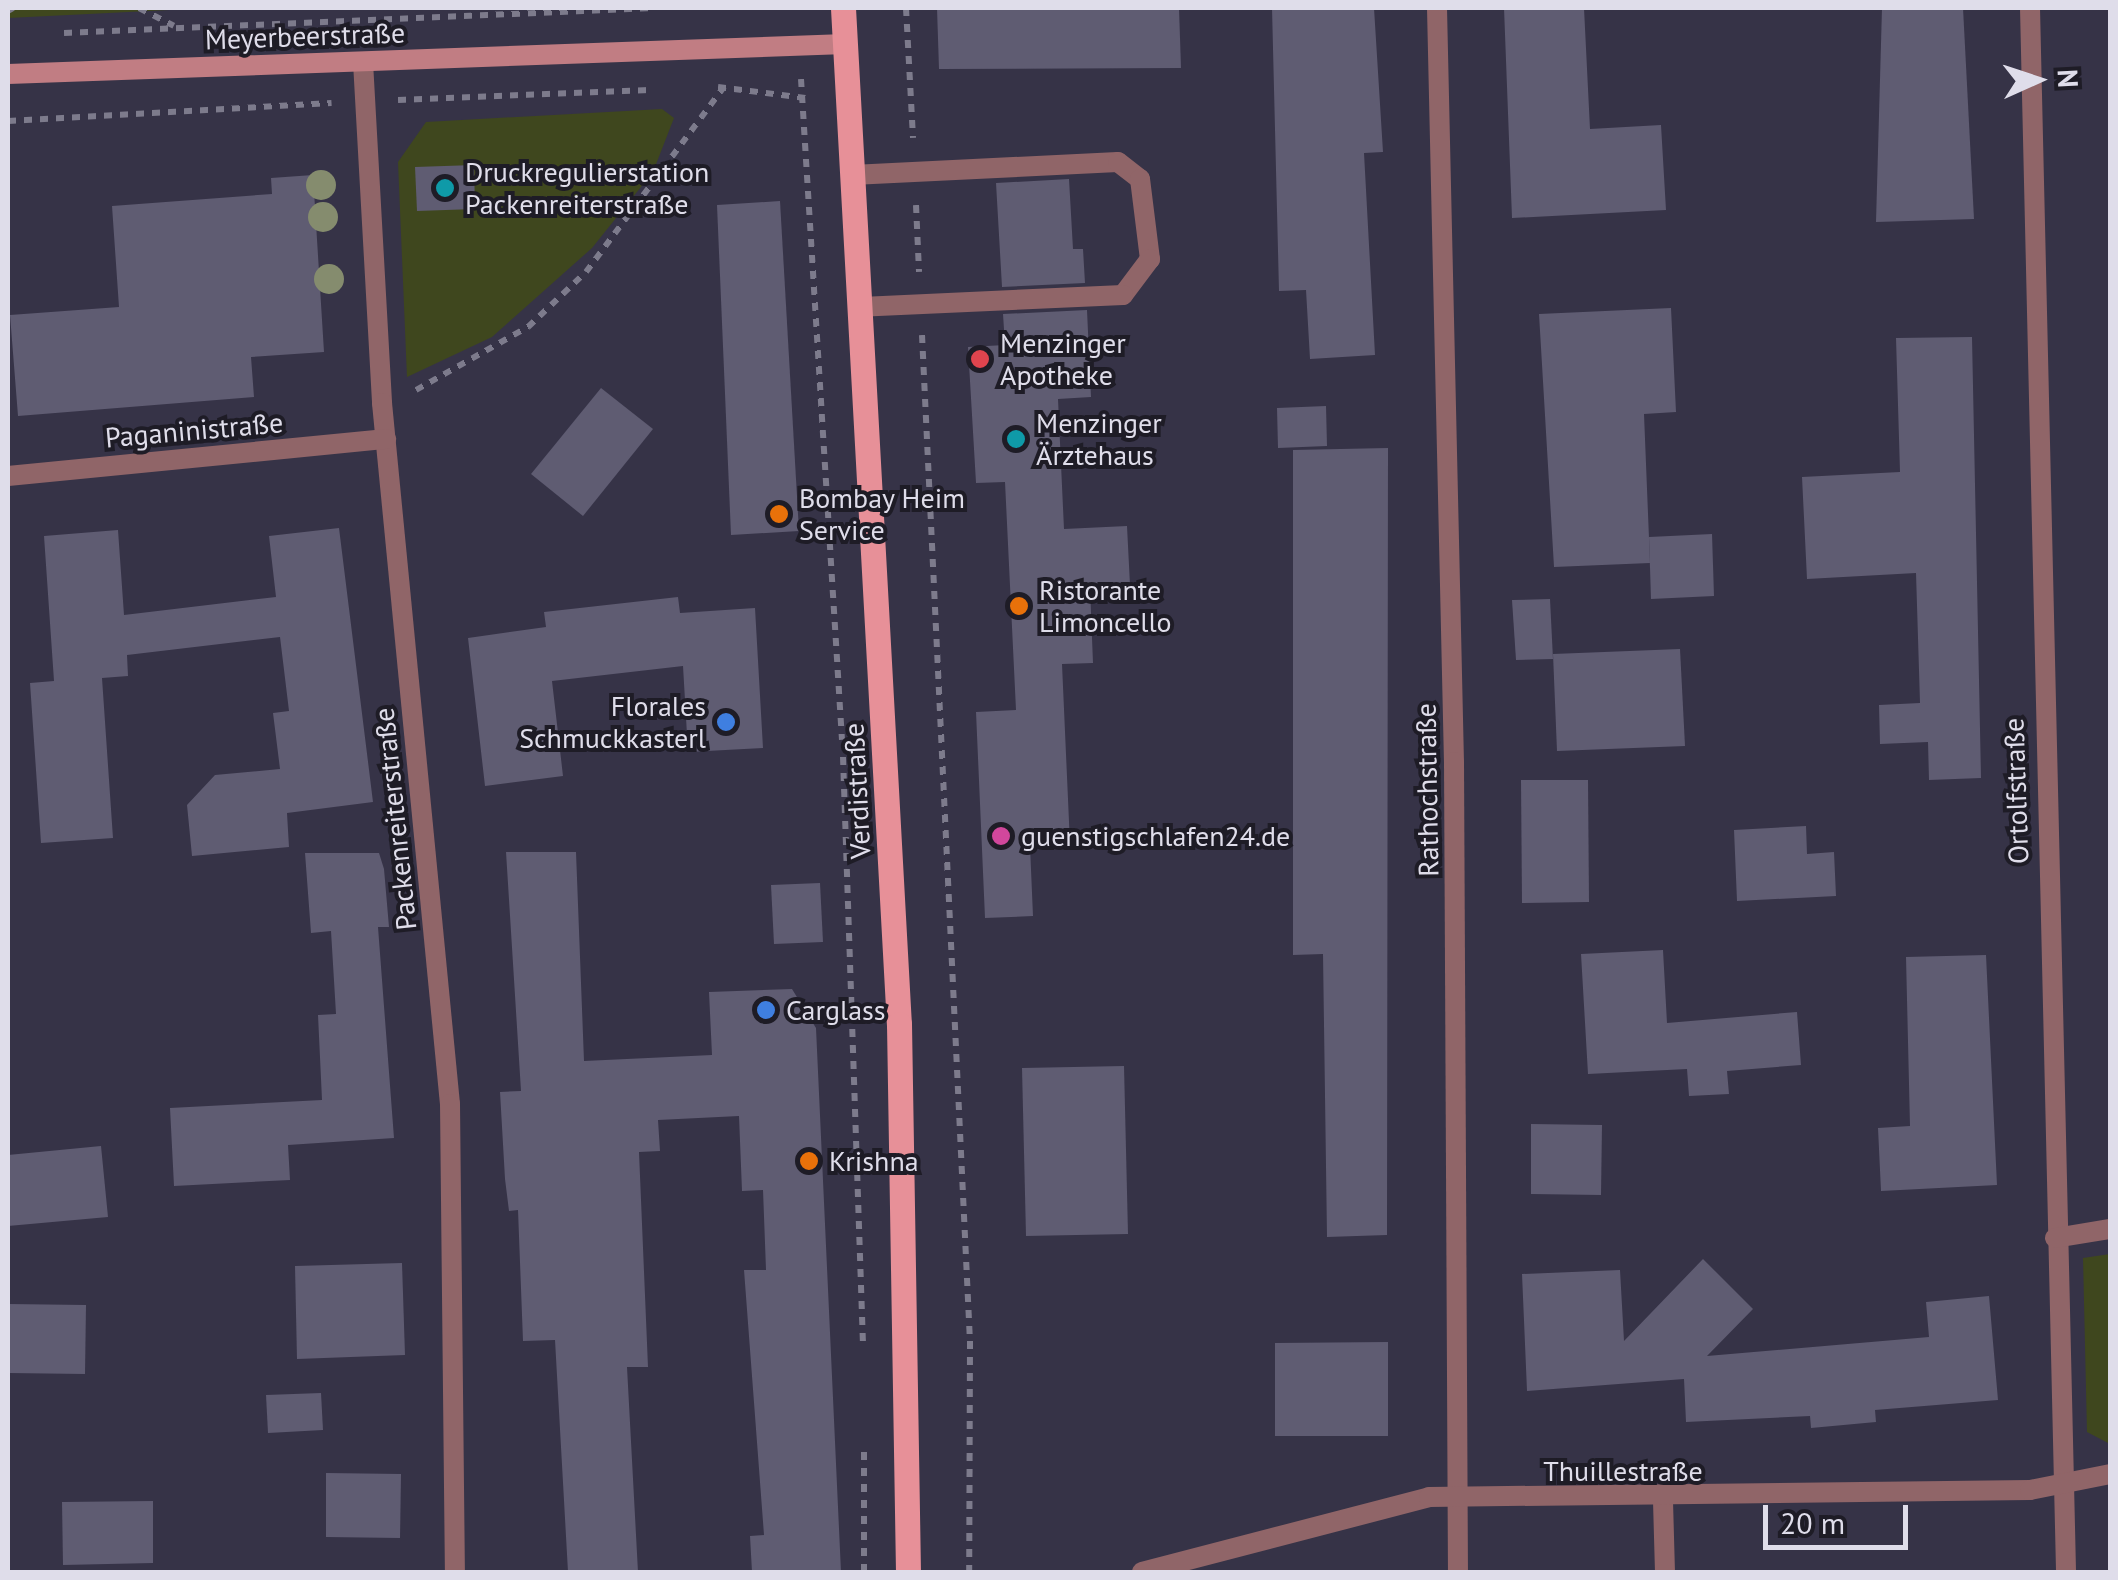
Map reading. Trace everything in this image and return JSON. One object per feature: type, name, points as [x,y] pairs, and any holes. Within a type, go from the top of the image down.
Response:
[{"type":"main road","name":"Verdistraße","points":[[843,8],[899,1024],[908,1572]]},
{"type":"street","name":"Rathochstraße","points":[[1437,8],[1454,743],[1458,1572]]},
{"type":"street","name":"Ortolfstraße","points":[[2030,8],[2055,1238],[2066,1572]]},
{"type":"street","name":"Meyerbeerstraße","points":[[8,74],[845,44]]},
{"type":"street","name":"Packenreiterstraße","points":[[363,62],[382,402],[450,1104],[456,1572]]},
{"type":"street","points":[[852,175],[1118,162],[1140,179],[1150,259],[1123,295],[861,308]]},
{"type":"street","name":"Paganinistraße","points":[[8,476],[386,439]]},
{"type":"street","points":[[2055,1238],[2110,1229]]},
{"type":"street","name":"Thuillestraße","points":[[1142,1572],[1457,1496],[1664,1501],[2030,1490],[2064,1480],[2110,1474]]},
{"type":"street","points":[[1664,1501],[1664,1572]]},
{"type":"path","points":[[140,8],[174,26]]},
{"type":"path","points":[[44,34],[652,8]]},
{"type":"path","points":[[906,8],[970,1341],[969,1572]]},
{"type":"path","points":[[798,46],[863,1359]]},
{"type":"path","points":[[382,402],[450,377],[528,327],[638,213],[724,87]]},
{"type":"path","points":[[706,88],[848,103]]},
{"type":"path","points":[[8,121],[668,90]]},
{"type":"path","points":[[864,1436],[864,1572]]},
{"type":"green space","points":[[8,8],[209,8],[8,18]]},
{"type":"green space","points":[[662,109],[674,118],[653,172],[592,248],[492,337],[407,377],[398,162],[426,122]]},
{"type":"green space","points":[[2110,1254],[2110,1444],[2087,1432],[2083,1258]]},
{"type":"building","points":[[937,8],[1179,8],[1181,68],[939,69]]},
{"type":"building","points":[[1272,8],[1374,8],[1383,152],[1364,153],[1375,355],[1310,359],[1306,290],[1279,291]]},
{"type":"building","points":[[1504,8],[1584,8],[1590,129],[1661,125],[1666,210],[1512,218]]},
{"type":"building","points":[[1882,8],[1963,8],[1974,219],[1876,222]]},
{"type":"building","name":"Druckregulierstation Packenreiterstraße","points":[[474,165],[475,209],[417,211],[415,167]]},
{"type":"building","points":[[313,175],[324,352],[251,357],[254,397],[18,416],[10,315],[119,307],[112,206],[272,194],[271,178]]},
{"type":"building","points":[[1069,179],[1073,249],[1083,249],[1085,283],[1002,287],[996,183]]},
{"type":"building","points":[[780,201],[799,531],[731,535],[717,205]]},
{"type":"building","points":[[1671,308],[1676,412],[1644,414],[1650,563],[1554,567],[1539,314]]},
{"type":"building","points":[[1087,310],[1091,397],[1058,399],[1064,529],[1127,526],[1130,585],[1090,587],[1093,663],[1062,664],[1070,844],[1030,846],[1033,916],[985,918],[976,712],[1016,710],[1005,482],[976,483],[968,347],[1005,345],[1003,314]]},
{"type":"building","points":[[1972,337],[1981,778],[1929,780],[1928,742],[1880,744],[1879,705],[1920,703],[1916,573],[1807,579],[1802,477],[1900,472],[1896,338]]},
{"type":"building","points":[[601,388],[653,429],[583,516],[531,474]]},
{"type":"building","points":[[1326,406],[1327,446],[1278,448],[1277,408]]},
{"type":"building","points":[[1388,448],[1387,1235],[1327,1237],[1323,954],[1293,955],[1293,450]]},
{"type":"building","points":[[339,528],[373,802],[287,813],[289,847],[192,856],[187,805],[215,775],[280,769],[273,713],[289,711],[280,637],[127,655],[128,676],[102,678],[113,838],[41,843],[30,683],[54,681],[44,536],[118,530],[124,615],[276,597],[269,536]]},
{"type":"building","points":[[1712,534],[1714,596],[1651,599],[1649,537]]},
{"type":"building","points":[[678,597],[680,613],[755,608],[763,748],[688,752],[683,666],[552,681],[563,776],[485,786],[468,638],[546,627],[544,612]]},
{"type":"building","points":[[1550,599],[1553,659],[1516,660],[1512,600]]},
{"type":"building","points":[[1680,649],[1685,746],[1557,751],[1553,654]]},
{"type":"building","points":[[1521,780],[1588,780],[1589,902],[1522,903]]},
{"type":"building","points":[[1806,826],[1807,854],[1834,852],[1836,896],[1737,901],[1734,830]]},
{"type":"building","points":[[506,852],[576,852],[584,1061],[712,1055],[709,992],[792,989],[816,1028],[841,1572],[752,1572],[750,1536],[764,1535],[744,1270],[766,1270],[763,1190],[742,1191],[739,1116],[658,1120],[660,1151],[639,1152],[648,1367],[627,1367],[638,1572],[568,1572],[555,1340],[523,1341],[518,1210],[509,1211],[505,1179],[500,1092],[521,1091]]},
{"type":"building","points":[[305,853],[379,853],[384,869],[389,927],[378,927],[394,1138],[288,1145],[290,1180],[174,1186],[170,1108],[322,1100],[318,1015],[336,1014],[331,931],[311,933]]},
{"type":"building","points":[[820,883],[823,942],[774,944],[771,885]]},
{"type":"building","points":[[1663,950],[1667,1023],[1797,1012],[1801,1065],[1727,1071],[1729,1094],[1689,1096],[1687,1069],[1588,1074],[1581,954]]},
{"type":"building","points":[[1986,955],[1997,1185],[1881,1191],[1878,1128],[1910,1126],[1906,957]]},
{"type":"building","points":[[1124,1066],[1128,1234],[1026,1236],[1022,1068]]},
{"type":"building","points":[[1531,1124],[1602,1125],[1601,1195],[1531,1194]]},
{"type":"building","points":[[101,1146],[108,1217],[8,1226],[8,1155]]},
{"type":"building","points":[[1703,1259],[1753,1309],[1707,1356],[1929,1337],[1926,1302],[1989,1296],[1998,1400],[1875,1410],[1876,1422],[1811,1428],[1810,1416],[1686,1422],[1684,1379],[1527,1391],[1522,1274],[1620,1270],[1624,1341]]},
{"type":"building","points":[[402,1263],[405,1355],[297,1359],[295,1266]]},
{"type":"building","points":[[8,1304],[86,1305],[85,1374],[8,1373]]},
{"type":"building","points":[[1388,1342],[1388,1436],[1275,1436],[1275,1343]]},
{"type":"building","points":[[321,1393],[323,1430],[268,1433],[266,1395]]},
{"type":"building","points":[[326,1473],[401,1474],[400,1538],[326,1537]]},
{"type":"building","points":[[153,1501],[153,1563],[63,1565],[62,1502]]},
{"type":"place","name":"Druckregulierstation Packenreiterstraße","points":[[445,188]]},
{"type":"place","name":"Menzinger Apotheke","points":[[980,359]]},
{"type":"place","name":"Menzinger Ärztehaus","points":[[1016,439]]},
{"type":"place","name":"Bombay Heim Service","points":[[779,514]]},
{"type":"place","name":"Ristorante Limoncello","points":[[1019,606]]},
{"type":"place","name":"Florales Schmuckkasterl","points":[[726,722]]},
{"type":"place","name":"guenstigschlafen24.de","points":[[1001,836]]},
{"type":"place","name":"Carglass","points":[[766,1010]]},
{"type":"place","name":"Krishna","points":[[809,1161]]}]
